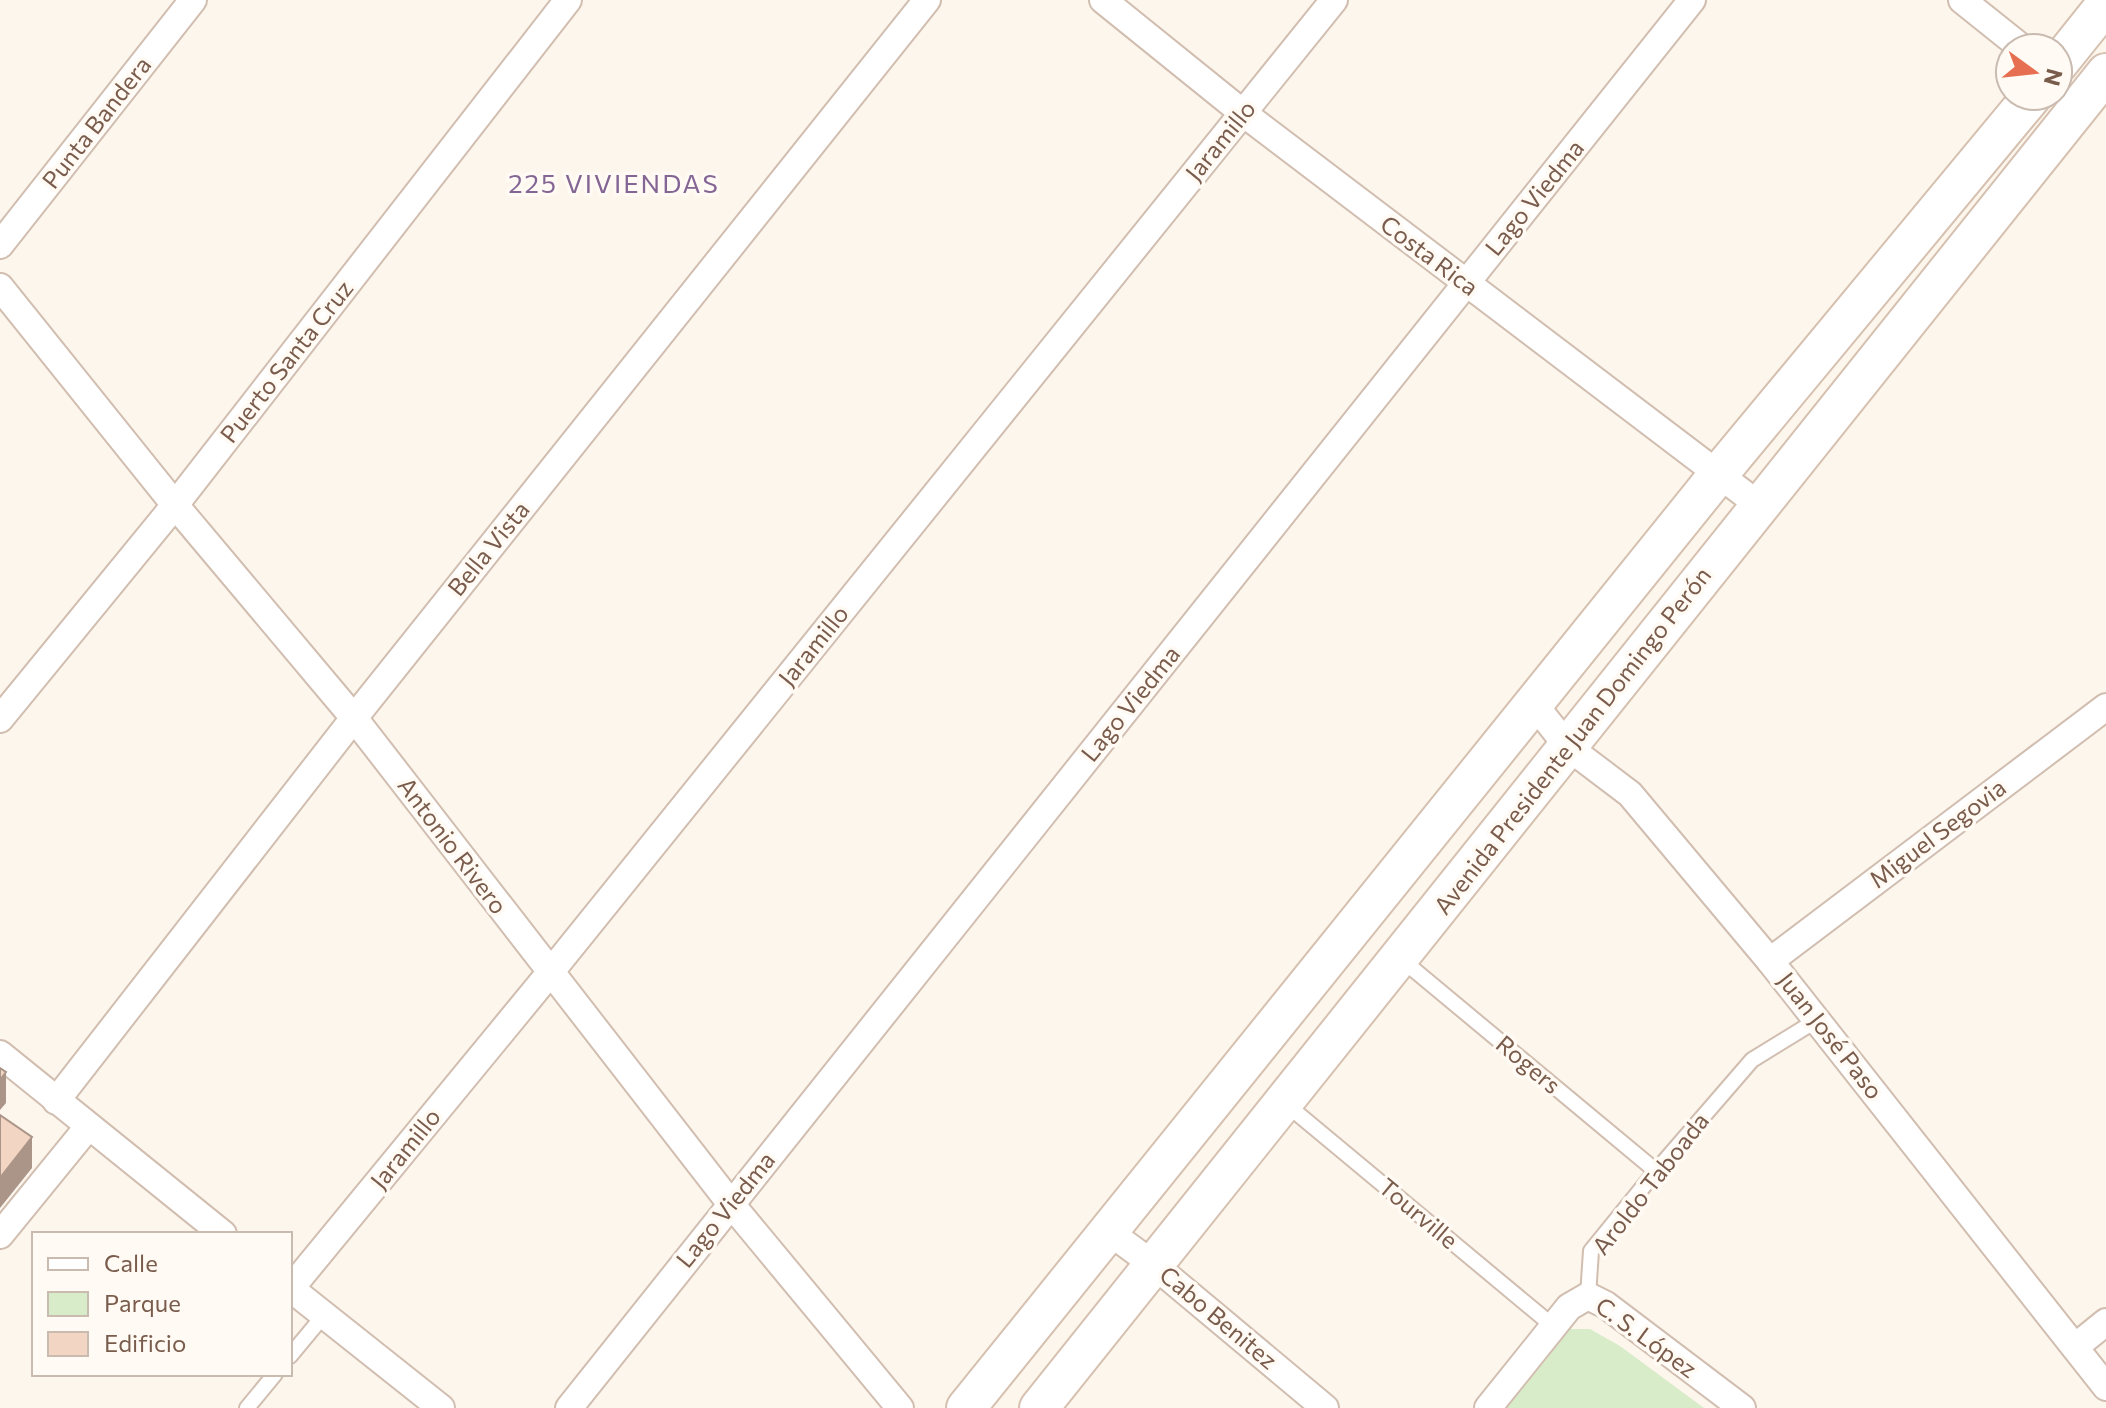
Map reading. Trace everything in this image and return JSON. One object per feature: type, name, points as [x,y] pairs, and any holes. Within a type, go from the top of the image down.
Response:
[{"type":"main road","points":[[2074,44],[2105,6]]},
{"type":"main road","name":"Avenida Presidente Juan Domingo Perón","points":[[1039,1408],[1401,959],[1759,505],[2083,83]]},
{"type":"main road","points":[[966,1408],[1717,476],[2019,112]]},
{"type":"street","name":"Punta Bandera","points":[[0,245],[193,0]]},
{"type":"street","name":"Puerto Santa Cruz","points":[[0,719],[175,505],[568,0]]},
{"type":"street","name":"Bella Vista","points":[[56,1101],[354,718],[927,0]]},
{"type":"street","name":"Costa Rica","points":[[1103,0],[1243,113],[1759,505]]},
{"type":"street","name":"Jaramillo","points":[[292,1286],[549,974],[1334,0]]},
{"type":"street","name":"Lago Viedma","points":[[569,1408],[1692,0]]},
{"type":"street","points":[[1962,0],[2002,32]]},
{"type":"street","name":"Antonio Rivero","points":[[0,287],[175,505],[354,718],[549,974],[731,1204],[900,1408]]},
{"type":"street","name":"Juan José Paso","points":[[1534,704],[1568,747],[1630,794],[1770,961],[2106,1387]]},
{"type":"street","name":"Miguel Segovia","points":[[1770,961],[2106,707]]},
{"type":"street","points":[[0,1054],[220,1232]]},
{"type":"street","points":[[0,1235],[88,1127]]},
{"type":"street","name":"Cabo Benitez","points":[[1108,1231],[1154,1265],[1325,1408]]},
{"type":"street","points":[[292,1290],[441,1408]]},
{"type":"street","points":[[1488,1408],[1569,1307],[1588,1296]]},
{"type":"street","name":"C. S. López","points":[[1588,1296],[1606,1305],[1742,1408]]},
{"type":"street","points":[[2075,1347],[2106,1322]]},
{"type":"lane","name":"Rogers","points":[[1401,959],[1656,1171]]},
{"type":"lane","name":"Aroldo Taboada","points":[[1588,1296],[1591,1251],[1656,1171],[1752,1060],[1817,1020]]},
{"type":"lane","name":"Tourville","points":[[1284,1102],[1553,1326]]},
{"type":"lane","points":[[292,1354],[324,1315]]},
{"type":"lane","points":[[247,1408],[273,1376]]},
{"type":"green space","points":[[1570,1329],[1590,1329],[1620,1346],[1704,1408],[1506,1408]]},
{"type":"building","points":[[0,1115],[32,1137],[0,1178]]},
{"type":"district","name":"225 VIVIENDAS","points":[[614,184]]}]
